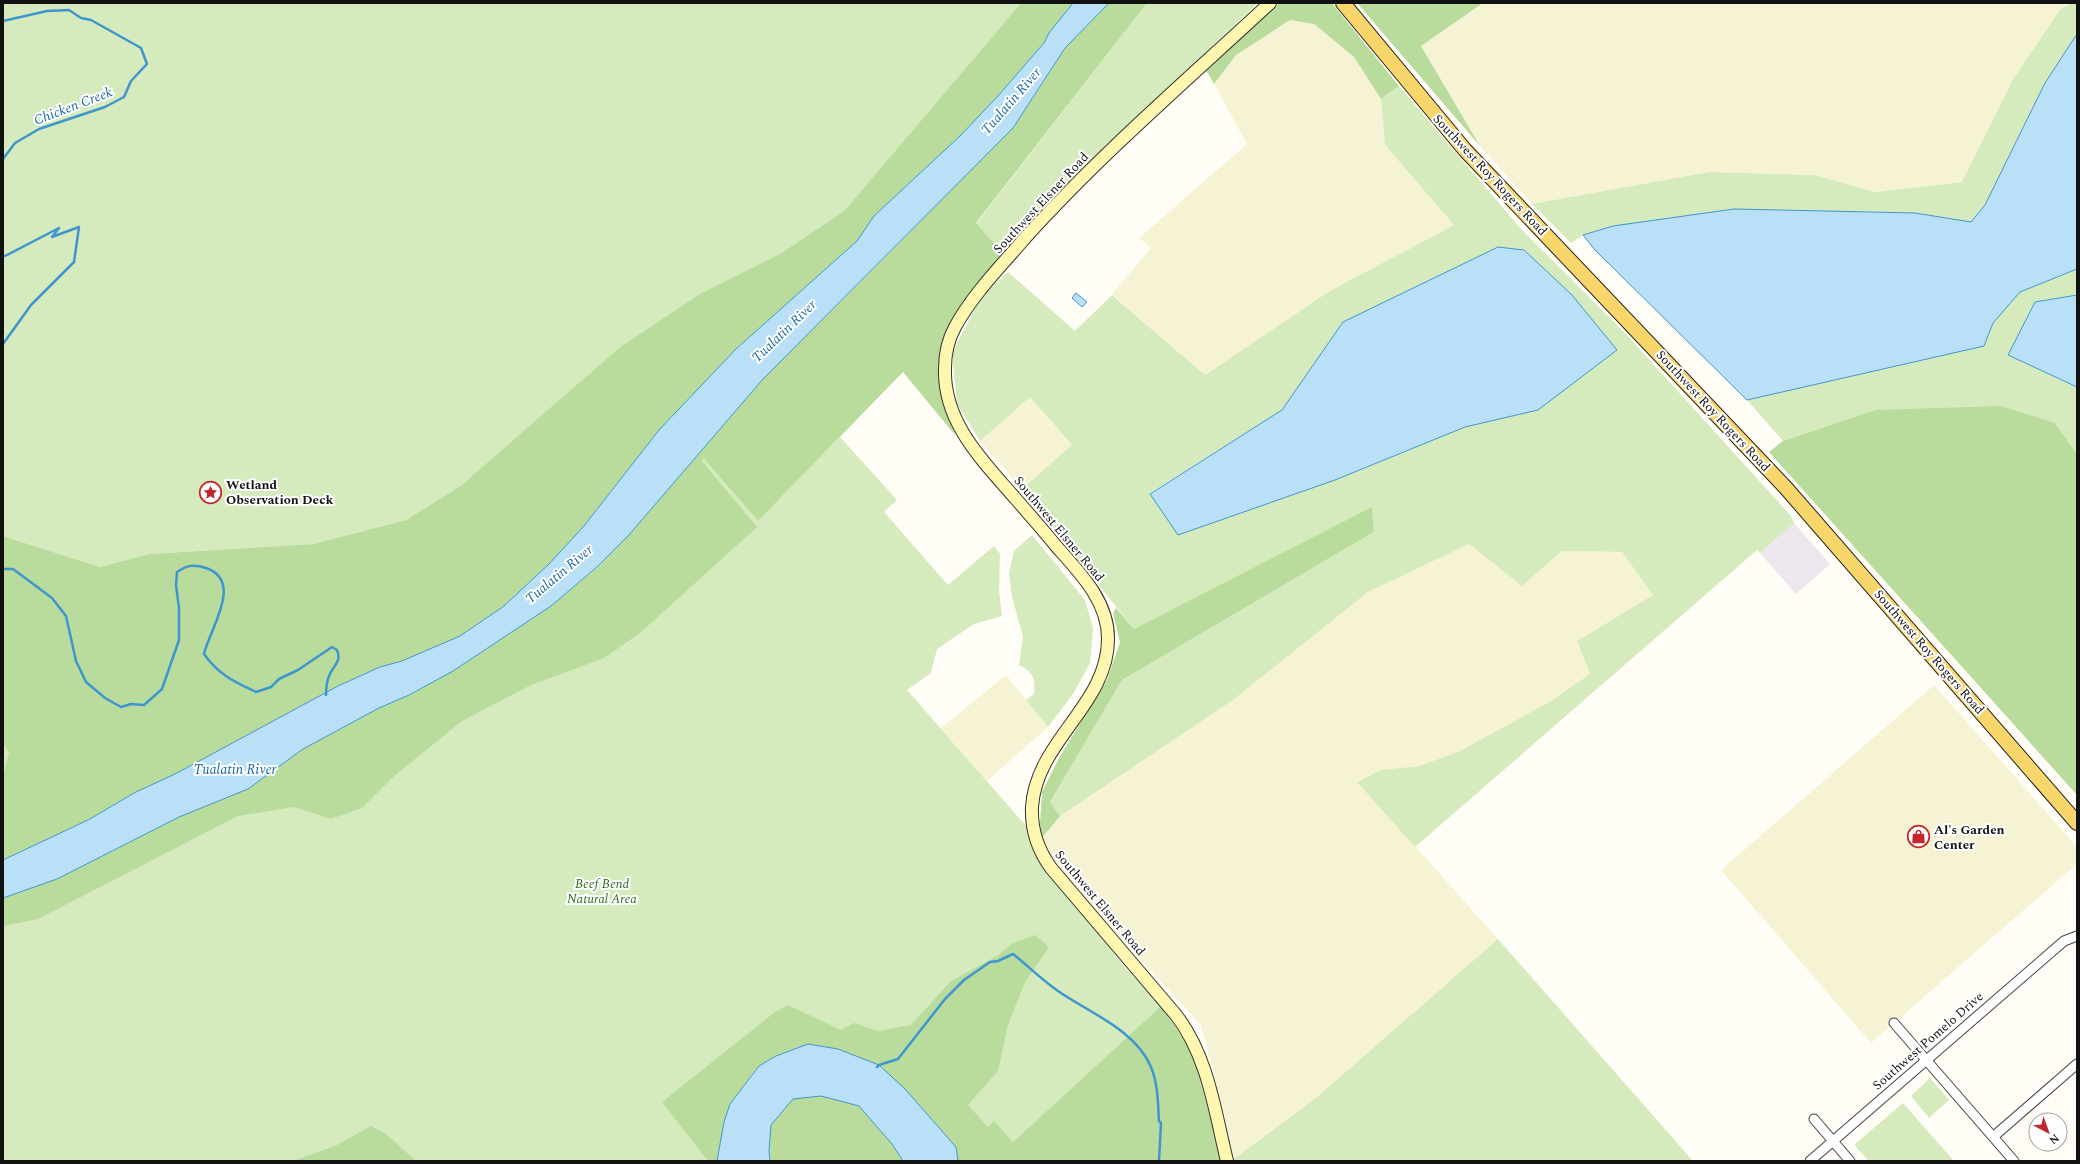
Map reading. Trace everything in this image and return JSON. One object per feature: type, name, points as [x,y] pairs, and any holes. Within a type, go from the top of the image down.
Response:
[{"type":"main road","name":"Southwest Roy Rogers Road","points":[[1343,3],[1465,150],[1786,488],[2077,823]]},
{"type":"street","name":"Southwest Elsner Road","points":[[1227,1161],[1203,1066],[1190,1035],[1176,1015],[1051,868],[1038,845],[1032,817],[1037,779],[1051,751],[1087,699],[1100,676],[1107,654],[1108,628],[1102,606],[1088,584],[987,466],[962,433],[950,404],[945,369],[949,341],[963,314],[1023,241],[1088,172],[1270,3]]},
{"type":"street","name":"Southwest Pomelo Drive","points":[[1810,1161],[2064,941],[2077,936]]},
{"type":"street","points":[[1894,1023],[2014,1161]]},
{"type":"street","points":[[1993,1137],[2077,1064]]},
{"type":"street","points":[[1814,1119],[1850,1161]]},
{"type":"shaded area","points":[[1483,3],[2071,3],[2060,10],[2013,79],[1963,182],[1876,192],[1814,175],[1709,172],[1532,204],[1480,146],[1421,46]]},
{"type":"shaded area","points":[[1290,20],[1314,24],[1354,57],[1381,99],[1385,145],[1454,225],[1328,292],[1205,375],[1112,294],[1151,248],[1139,238],[1247,144],[1214,84],[1236,55]]},
{"type":"shaded area","points":[[1030,397],[1072,446],[1022,489],[980,441]]},
{"type":"shaded area","points":[[1794,523],[1830,564],[1796,594],[1760,553]]},
{"type":"shaded area","points":[[1469,544],[1522,586],[1562,551],[1622,552],[1653,595],[1577,641],[1590,674],[1551,701],[1458,752],[1419,766],[1380,770],[1357,781],[1498,939],[1317,1097],[1231,1161],[1213,1071],[1201,1025],[1063,875],[1041,839],[1060,816],[1233,700],[1368,592]]},
{"type":"shaded area","points":[[1006,675],[1048,727],[987,781],[941,728]]},
{"type":"shaded area","points":[[1934,685],[2077,847],[2077,864],[1871,1043],[1721,870]]},
{"type":"green space","points":[[3,3],[1021,3],[844,211],[780,254],[462,485],[406,520],[313,544],[149,554],[100,567],[3,536]]},
{"type":"green space","points":[[1021,3],[1073,3],[1049,33],[1044,43],[998,96],[960,136],[874,216],[857,241],[736,349],[659,430],[584,526],[549,564],[504,606],[460,636],[402,661],[380,667],[338,686],[177,773],[134,793],[90,819],[3,860],[3,775],[9,752],[3,744],[3,536],[100,567],[149,554],[313,544],[406,520],[462,485],[619,348],[700,294],[780,254],[844,211]]},
{"type":"green space","points":[[1109,3],[1147,3],[976,223],[1004,255],[956,313],[938,365],[943,402],[955,435],[903,372],[758,521],[703,458],[702,461],[757,527],[640,633],[604,658],[531,685],[462,721],[393,777],[362,808],[331,819],[294,807],[238,816],[38,919],[3,926],[3,898],[57,879],[179,817],[248,789],[303,749],[379,708],[409,695],[453,671],[551,606],[598,567],[628,536],[763,379],[1013,128],[1065,48]]},
{"type":"green space","points":[[1147,3],[1258,3],[1089,162],[1058,194],[1004,255],[976,224]]},
{"type":"green space","points":[[1280,3],[1332,3],[1399,86],[1381,99],[1354,57],[1314,24],[1290,20],[1236,55],[1214,84],[1206,70]]},
{"type":"green space","points":[[1357,3],[1483,3],[1421,46],[1480,146]]},
{"type":"green space","points":[[2071,3],[2077,3],[2077,34],[2045,83],[1985,205],[1971,222],[1915,213],[1583,235],[1571,243],[1532,204],[1709,172],[1814,175],[1876,192],[1962,182],[2013,79],[2060,10]]},
{"type":"green space","points":[[1399,86],[1521,229],[1626,334],[1791,516],[1794,523],[1760,553],[1757,550],[1415,847],[1357,782],[1380,770],[1419,766],[1458,752],[1551,701],[1590,674],[1577,641],[1653,595],[1622,552],[1562,551],[1522,586],[1469,544],[1368,592],[1233,700],[1060,816],[1050,802],[1122,680],[1374,532],[1372,508],[1134,629],[1022,489],[1072,445],[1030,397],[980,441],[957,404],[952,353],[980,299],[1008,272],[1075,331],[1112,295],[1205,375],[1328,292],[1454,225],[1385,145],[1381,99]],"holes":[[[1498,247],[1524,250],[1572,295],[1538,410],[1465,427],[1335,480],[1150,493],[1282,410],[1343,322]]]},
{"type":"green space","points":[[2077,269],[2077,295],[2035,302],[2008,355],[2077,387],[2077,454],[2055,423],[1875,410],[1783,441],[1747,400],[1984,346],[1993,323],[2020,292]]},
{"type":"green space","points":[[2001,406],[2055,423],[2077,454],[2077,795],[1769,452],[1783,441],[1875,410]]},
{"type":"green space","name":"Beef Bend Natural Area","points":[[840,437],[897,500],[884,512],[948,585],[994,546],[1000,554],[999,591],[1002,616],[974,624],[937,649],[931,673],[907,690],[1027,827],[1030,841],[1051,878],[1088,920],[1126,969],[1161,1006],[1013,1142],[954,1161],[905,1155],[761,1161],[3,1161],[3,873],[639,531],[697,451],[758,521]]},
{"type":"green space","points":[[1372,507],[1374,532],[1122,680],[1050,802],[1060,816],[1041,839],[1040,824],[1042,792],[1060,756],[1107,680],[1120,642],[1113,613],[1116,608],[1134,629]]},
{"type":"green space","points":[[1032,535],[1085,600],[1093,629],[1090,663],[1073,694],[1048,727],[1026,700],[1034,694],[1034,679],[1028,671],[1019,665],[1023,637],[1012,597],[1009,573],[1014,551]]},
{"type":"green space","points":[[3,744],[9,752],[3,775]]},
{"type":"green space","points":[[1035,935],[1049,947],[1025,982],[1008,1025],[998,1071],[968,1105],[988,1127],[994,1121],[1013,1142],[1161,1006],[1192,1051],[1222,1161],[958,1161],[956,1147],[905,1089],[879,1065],[776,1056],[758,1066],[730,1104],[724,1122],[717,1161],[708,1161],[662,1102],[775,1012],[788,1005],[841,1030],[854,1023],[877,1031],[911,1025],[951,981],[997,956],[1013,943]]},
{"type":"green space","points":[[1498,939],[1693,1161],[1231,1161],[1317,1097]]},
{"type":"green space","points":[[1930,1078],[1949,1100],[1929,1118],[1911,1096]]},
{"type":"green space","points":[[821,1096],[859,1106],[892,1144],[903,1161],[770,1161],[769,1151],[771,1125],[793,1099]]},
{"type":"green space","points":[[1903,1103],[1954,1161],[1869,1161],[1856,1147],[1855,1144]]},
{"type":"green space","points":[[371,1126],[386,1134],[416,1161],[293,1161],[337,1145]]},
{"type":"water","name":"Tualatin River","points":[[1073,3],[1109,3],[1065,48],[1013,128],[763,379],[628,536],[598,566],[551,606],[453,671],[409,695],[379,708],[303,749],[248,789],[179,817],[57,879],[3,898],[3,860],[90,819],[134,793],[177,773],[338,686],[380,667],[402,661],[460,636],[504,606],[549,564],[584,526],[659,430],[736,349],[857,241],[874,216],[960,136],[998,96],[1044,43],[1049,33]]},
{"type":"water","points":[[2077,34],[2077,269],[2020,292],[1993,323],[1984,346],[1747,400],[1595,250],[1583,235],[1613,226],[1734,209],[1915,213],[1971,222],[1985,205],[2045,83]]},
{"type":"water","points":[[1498,247],[1524,250],[1572,295],[1617,350],[1538,410],[1465,427],[1335,480],[1178,535],[1150,494],[1282,410],[1343,322]]},
{"type":"water","points":[[1076,293],[1087,302],[1082,307],[1072,298]]},
{"type":"water","points":[[2077,295],[2077,387],[2008,355],[2035,302]]},
{"type":"water","points":[[808,1044],[838,1049],[879,1065],[905,1089],[956,1147],[958,1161],[903,1161],[892,1144],[859,1106],[821,1096],[793,1099],[771,1125],[769,1151],[770,1161],[717,1161],[724,1122],[730,1104],[759,1066],[776,1056]]},
{"type":"waterway","name":"Chicken Creek","points":[[3,21],[47,11],[69,10],[81,18],[91,20],[141,48],[147,64],[131,81],[124,97],[105,107],[39,129],[15,143],[3,159]]},
{"type":"waterway","name":"Chicken Creek","points":[[3,255],[5,256],[59,228],[52,237],[79,227],[74,262],[31,305],[3,344]]},
{"type":"waterway","name":"Chicken Creek","points":[[3,569],[13,569],[52,598],[66,616],[76,661],[86,682],[105,698],[121,707],[131,704],[144,705],[162,689],[179,640],[179,608],[176,585],[177,572],[184,568],[194,566],[206,568],[217,574],[223,583],[224,594],[222,606],[204,654],[215,667],[233,681],[256,692],[271,687],[279,679],[298,670],[332,647],[337,650],[338,661],[328,678],[326,695]]},
{"type":"waterway","points":[[877,1067],[898,1059],[945,999],[964,980],[990,962],[998,961],[1013,954],[1058,991],[1123,1032],[1144,1054],[1153,1073],[1158,1100],[1159,1121],[1161,1123],[1159,1161]]},
{"type":"place","name":"Wetland Observation Deck","points":[[210,492]]},
{"type":"place","name":"Al's Garden Center","points":[[1918,837]]}]
